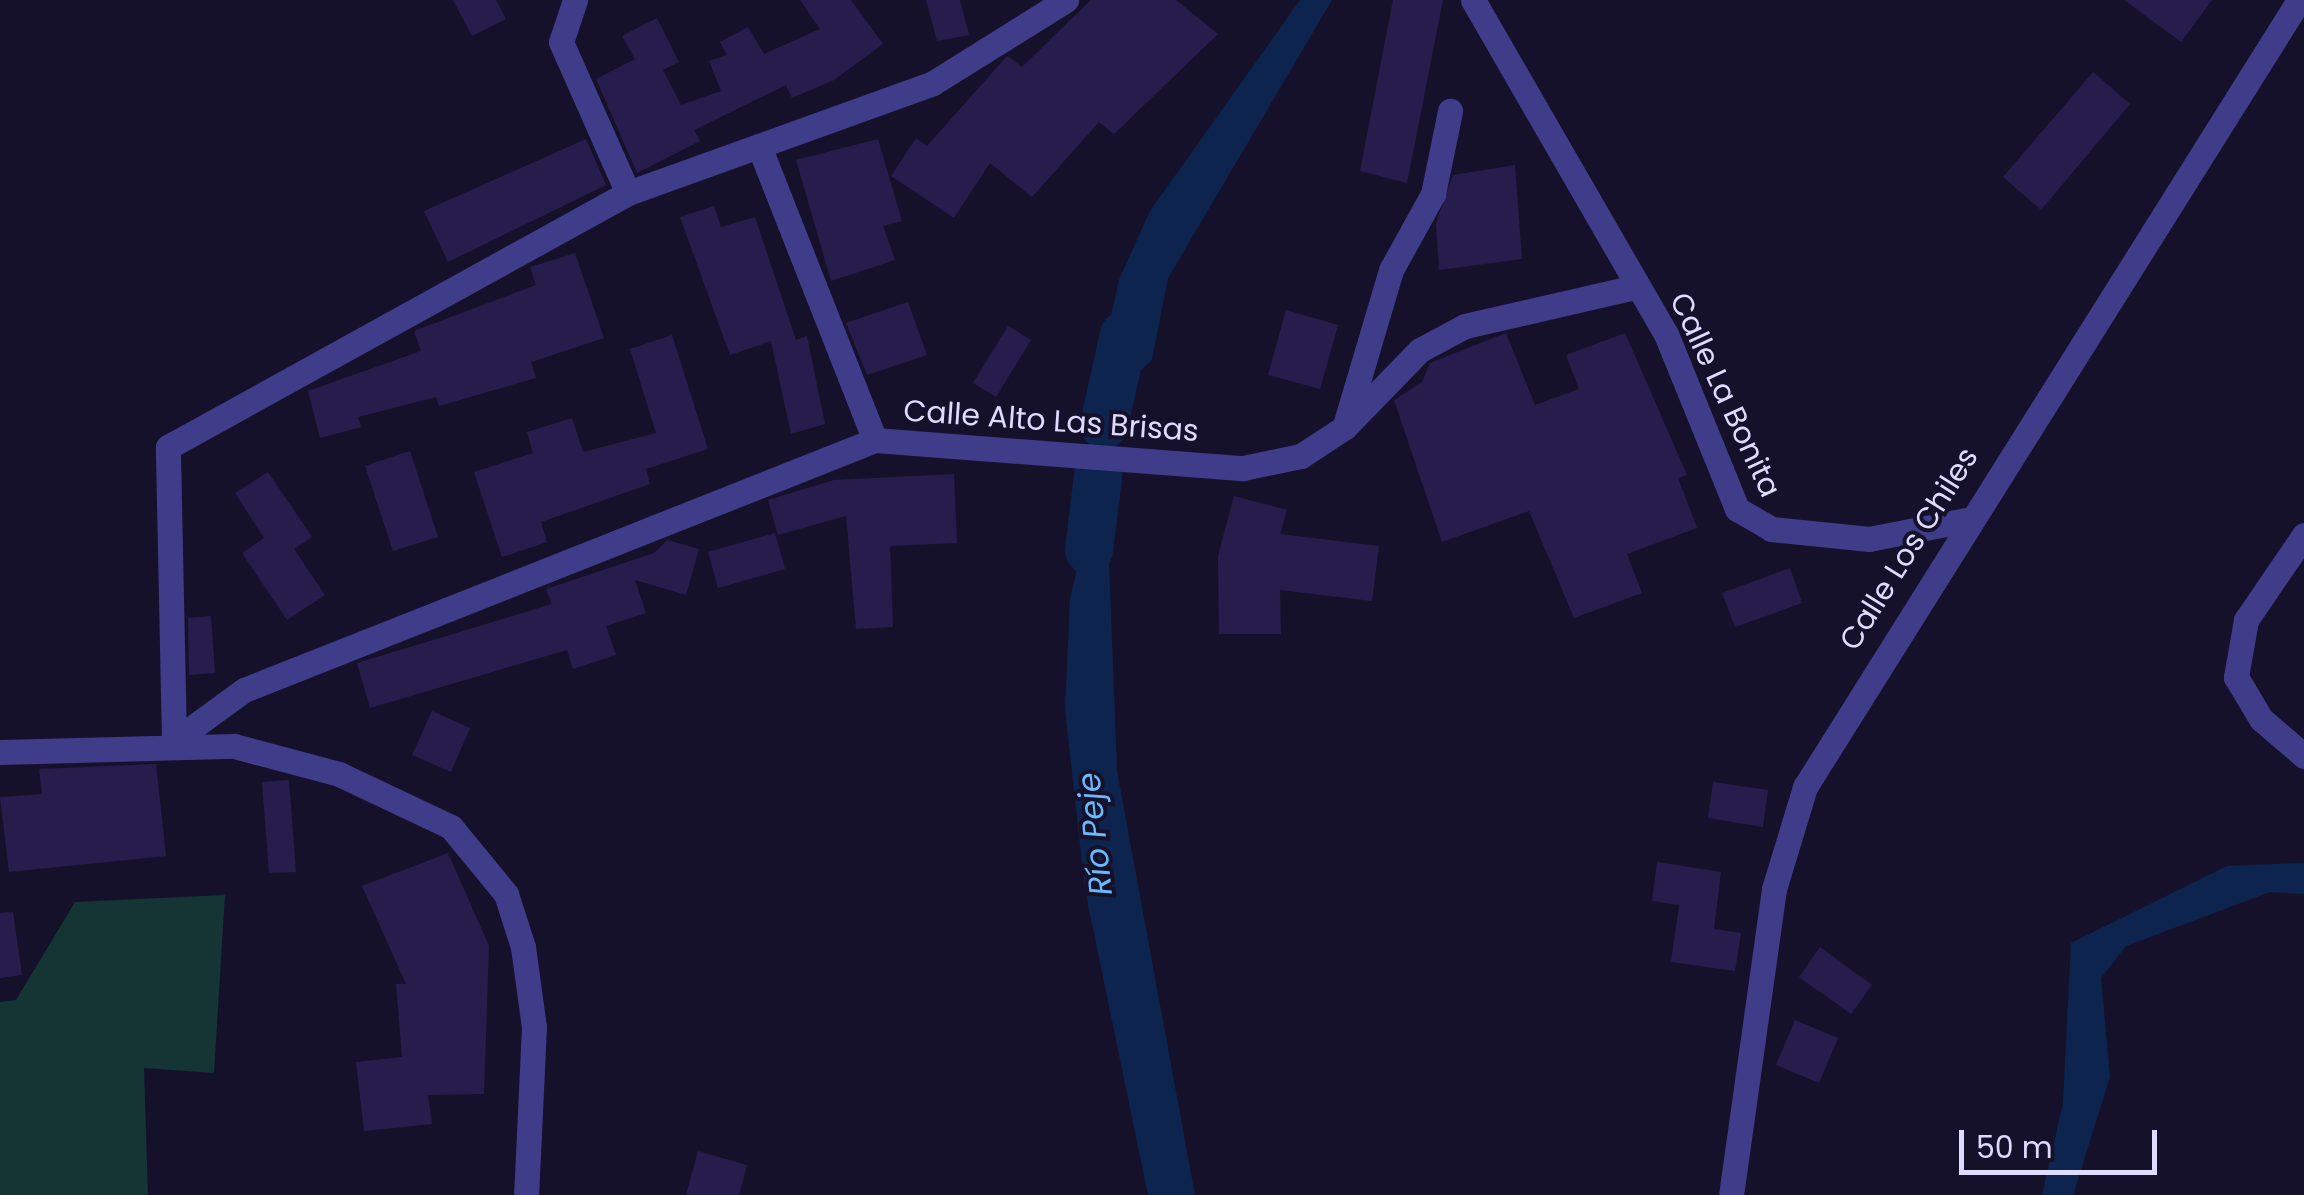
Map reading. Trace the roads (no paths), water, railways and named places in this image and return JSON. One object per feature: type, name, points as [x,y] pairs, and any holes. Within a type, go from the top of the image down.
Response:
[{"type":"street","points":[[575,0],[560,42],[628,194]]},
{"type":"street","points":[[174,741],[168,447],[628,194],[933,84],[1066,0]]},
{"type":"street","name":"Calle La Bonita","points":[[1473,0],[1571,158],[1752,525],[1869,540],[1966,520]]},
{"type":"street","name":"Calle Los Chiles","points":[[1731,1195],[1774,889],[1795,809],[1966,520],[2299,0]]},
{"type":"street","points":[[1345,427],[1390,270],[1434,194],[1450,111]]},
{"type":"street","points":[[759,146],[875,440]]},
{"type":"street","name":"Calle Alto Las Brisas","points":[[174,741],[232,695],[875,440],[1242,468],[1301,456],[1345,427],[1420,350],[1465,326],[1635,287]]},
{"type":"street","points":[[2304,536],[2246,620],[2236,677],[2260,719],[2304,756]]},
{"type":"street","points":[[0,752],[174,741],[339,774],[451,827],[482,856],[523,947],[534,1027],[526,1195]]},
{"type":"water","points":[[1300,0],[1332,0],[1168,278],[1152,360],[1109,398],[1097,379],[1119,280],[1150,211]]},
{"type":"water","points":[[1096,485],[1108,536],[1117,771],[1195,1195],[1148,1195],[1085,890],[1065,708],[1070,600]]},
{"type":"water","points":[[2304,863],[2304,894],[2270,892],[2126,946],[2101,978],[2110,1077],[2073,1195],[2042,1195],[2063,1103],[2071,943],[2227,866]]},
{"type":"waterway","name":"Río Peje","points":[[1104,425],[1124,335]]},
{"type":"waterway","name":"Río Peje","points":[[1089,550],[1099,469]]}]
